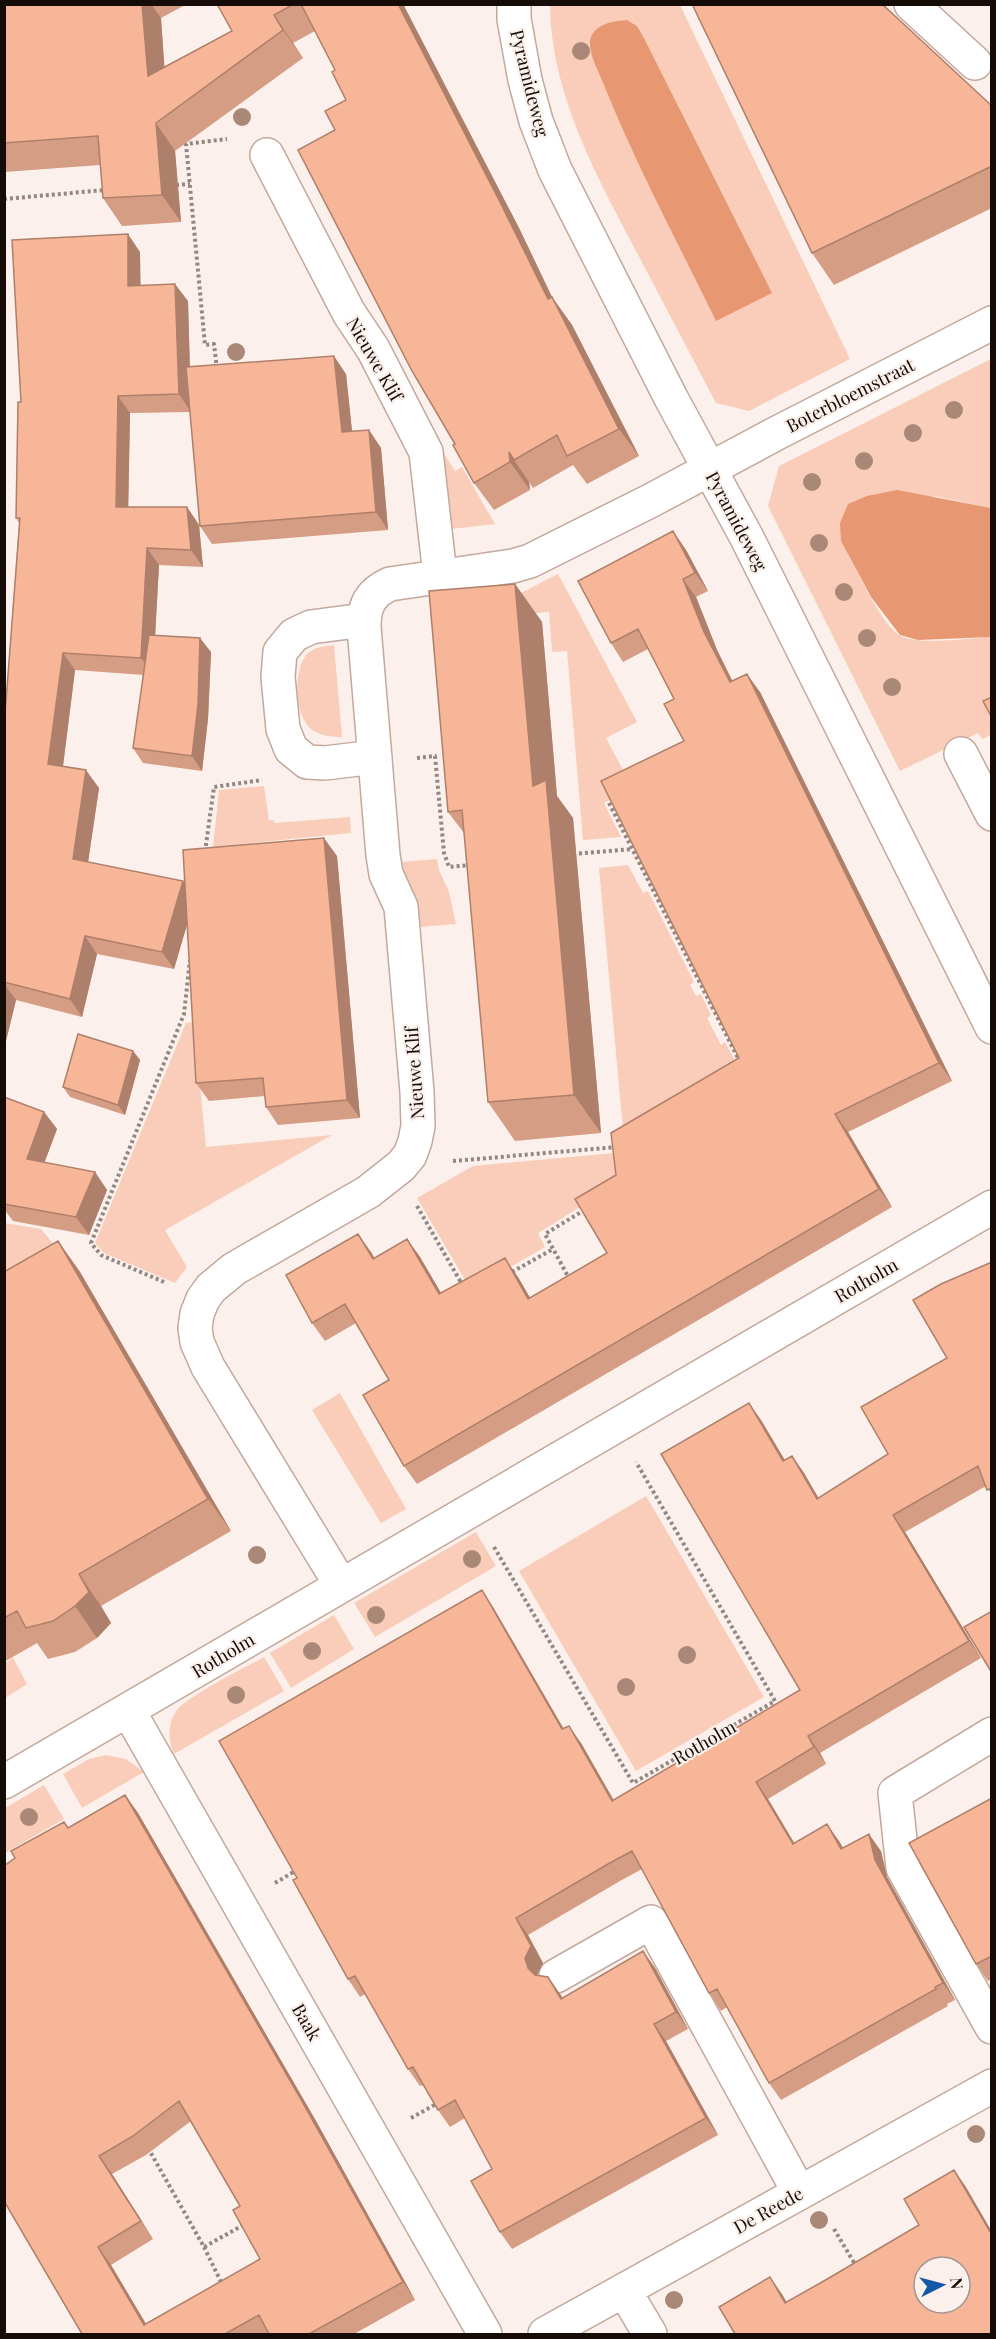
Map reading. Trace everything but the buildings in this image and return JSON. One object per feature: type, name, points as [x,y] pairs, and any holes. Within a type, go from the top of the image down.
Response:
[{"type":"street","name":"Pyramideweg","points":[[514,4],[514,19],[525,80],[536,121],[555,170],[751,547],[992,1027]]},
{"type":"street","points":[[911,4],[975,63]]},
{"type":"street","name":"Nieuwe Klif","points":[[267,155],[349,313],[373,349],[426,452],[440,575]]},
{"type":"street","name":"Boterbloemstraat","points":[[710,469],[992,323]]},
{"type":"street","name":"Nieuwe Klif","points":[[341,1585],[201,1355],[195,1328],[203,1299],[211,1288],[234,1269],[368,1192],[399,1168],[410,1155],[415,1141],[418,1111],[400,907],[384,865],[364,620],[368,602],[375,592],[390,584],[513,566],[530,561],[710,469]]},
{"type":"street","points":[[364,620],[311,627],[294,635],[280,651],[278,677],[283,729],[291,749],[307,762],[375,759]]},
{"type":"street","points":[[961,754],[992,814]]},
{"type":"street","name":"Rotholm","points":[[4,1782],[992,1206]]},
{"type":"street","name":"Baak","points":[[128,1710],[485,2334]]},
{"type":"street","points":[[992,1734],[896,1793],[903,1868],[992,2027]]},
{"type":"street","points":[[556,1976],[651,1922],[800,2192]]},
{"type":"street","name":"De Reede","points":[[544,2334],[800,2192],[989,2093]]},
{"type":"street","points":[[624,2290],[650,2334]]},
{"type":"path","points":[[217,376],[214,344],[205,345],[186,144],[253,137],[267,155]]},
{"type":"path","points":[[167,186],[190,184]]},
{"type":"path","points":[[4,199],[112,190]]},
{"type":"path","points":[[204,855],[214,787],[260,782],[300,755]]},
{"type":"path","points":[[375,759],[435,756],[446,860],[449,867],[472,865]]},
{"type":"path","points":[[609,803],[741,1064]]},
{"type":"path","points":[[564,855],[632,849]]},
{"type":"path","points":[[191,958],[184,1014],[90,1243],[101,1255],[203,1299]]},
{"type":"path","points":[[469,1296],[399,1168],[624,1147]]},
{"type":"path","points":[[575,1288],[545,1234],[596,1203]]},
{"type":"path","points":[[506,1275],[553,1249]]},
{"type":"path","name":"Rotholm","points":[[472,1510],[633,1783],[755,1713],[775,1701],[616,1426]]},
{"type":"path","points":[[239,1904],[298,1870]]},
{"type":"path","points":[[374,2140],[446,2098]]},
{"type":"path","points":[[147,2145],[228,2294]]},
{"type":"path","points":[[204,2247],[245,2224]]},
{"type":"path","points":[[834,2229],[856,2267]]},
{"type":"shaded area","points":[[550,5],[680,5],[850,359],[749,411],[716,403],[591,162],[567,101],[552,38]],"holes":[[[627,20],[637,26],[644,38],[771,292],[593,33],[605,25],[618,21]]]},
{"type":"shaded area","points":[[627,20],[637,26],[644,38],[772,293],[716,321],[643,174],[593,58],[590,41],[595,31],[610,23]]},
{"type":"shaded area","points":[[991,359],[991,508],[934,496],[841,541],[883,618],[899,635],[930,641],[991,637],[991,735],[982,739],[978,733],[900,771],[768,506],[779,466]]},
{"type":"shaded area","points":[[443,452],[455,471],[462,467],[495,524],[451,529]]},
{"type":"shaded area","points":[[897,490],[991,508],[991,637],[918,640],[900,635],[871,597],[841,541],[840,523],[848,504],[867,496]]},
{"type":"shaded area","points":[[558,574],[637,722],[606,738],[633,789],[604,803],[621,837],[583,840],[567,651],[552,652],[549,612],[512,615],[515,596]]},
{"type":"shaded area","points":[[334,645],[342,737],[326,736],[311,729],[301,714],[297,692],[299,670],[307,654],[316,648]]},
{"type":"shaded area","points":[[264,786],[269,820],[275,823],[350,817],[351,833],[213,847],[219,790]]},
{"type":"shaded area","points":[[437,859],[439,870],[449,892],[456,924],[419,927],[419,911],[404,876],[401,862]]},
{"type":"shaded area","points":[[628,865],[643,893],[648,891],[694,982],[690,985],[696,996],[701,994],[711,1015],[707,1018],[721,1045],[725,1042],[741,1072],[624,1140],[599,868]]},
{"type":"shaded area","points":[[194,1022],[206,1147],[332,1135],[165,1230],[187,1267],[175,1283],[104,1253],[95,1243],[186,1023]]},
{"type":"shaded area","points":[[626,1152],[669,1152],[538,1233],[545,1247],[471,1290],[417,1198],[473,1166]]},
{"type":"shaded area","points":[[4,1223],[41,1229],[76,1271],[4,1310]]},
{"type":"shaded area","points":[[340,1393],[406,1509],[381,1523],[312,1410]]},
{"type":"shaded area","points":[[646,1496],[764,1697],[636,1771],[519,1571]]},
{"type":"shaded area","points":[[476,1532],[496,1566],[375,1637],[354,1603]]},
{"type":"shaded area","points":[[334,1615],[354,1649],[291,1688],[270,1653]]},
{"type":"shaded area","points":[[264,1657],[284,1691],[174,1754],[170,1732],[171,1721],[177,1710],[205,1690]]},
{"type":"shaded area","points":[[13,1658],[27,1684],[5,1698],[5,1663]]},
{"type":"shaded area","points":[[106,1755],[126,1759],[144,1772],[82,1808],[63,1774],[89,1759]]},
{"type":"shaded area","points":[[44,1785],[64,1819],[5,1853],[5,1808]]}]
